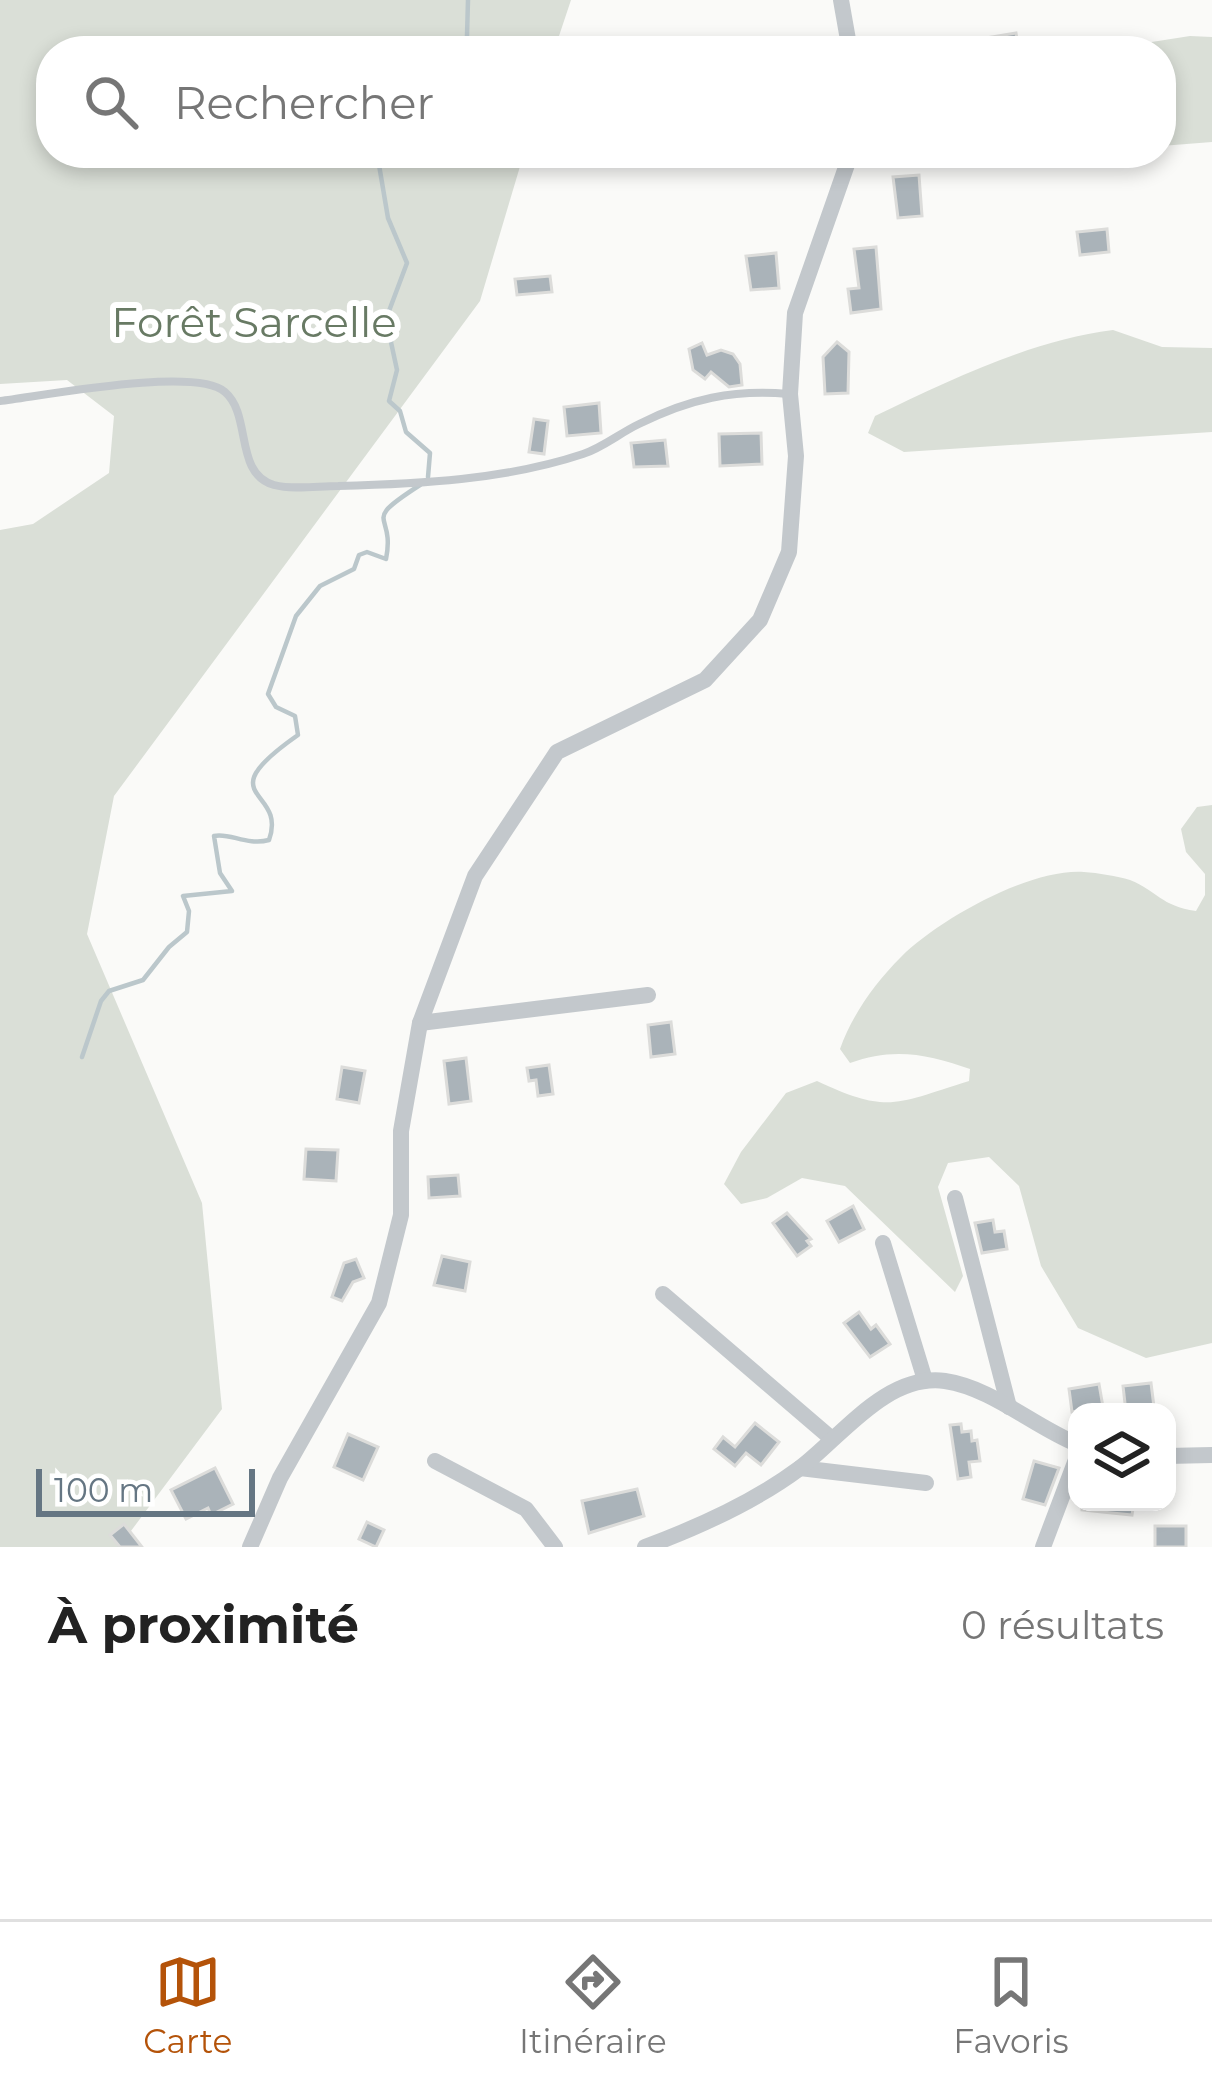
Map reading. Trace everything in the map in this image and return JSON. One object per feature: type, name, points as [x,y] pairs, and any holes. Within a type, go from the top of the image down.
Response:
[{"type":"street","points":[[841,0],[847,36]]},
{"type":"street","points":[[250,1547],[280,1478],[379,1303],[400,1214],[400,1131],[420,1023],[475,876],[557,752],[704,680],[760,620],[789,553],[796,456],[790,394],[796,314],[846,168]]},
{"type":"street","points":[[420,1023],[648,995]]},
{"type":"street","points":[[955,1198],[1009,1407]]},
{"type":"street","points":[[883,1243],[925,1380]]},
{"type":"street","points":[[663,1294],[832,1439]]},
{"type":"street","points":[[645,1547],[700,1527],[800,1468],[873,1405],[925,1380],[950,1382],[1068,1439]]},
{"type":"street","points":[[1176,1456],[1212,1455]]},
{"type":"street","points":[[436,1461],[526,1509],[555,1547]]},
{"type":"street","points":[[800,1468],[926,1484]]},
{"type":"street","points":[[1043,1547],[1068,1481]]},
{"type":"lane","points":[[0,401],[170,380],[209,383],[226,392],[238,411],[248,457],[259,476],[272,485],[304,486],[442,481],[514,470],[585,454],[636,425],[712,396],[746,390],[790,394]]},
{"type":"green space","name":"Forêt Sarcelle","points":[[0,0],[571,0],[559,36],[36,36],[36,168],[520,168],[480,301],[114,796],[87,934],[202,1203],[222,1409],[119,1547],[0,1547],[0,530],[33,524],[109,473],[114,416],[67,380],[0,384]]},
{"type":"green space","points":[[1212,37],[1212,142],[1176,145],[1176,38]]},
{"type":"green space","points":[[1113,330],[1162,347],[1212,348],[1212,432],[904,452],[868,433],[875,416],[961,376],[1051,343]]},
{"type":"green space","points":[[1212,805],[1212,1343],[1146,1358],[1078,1328],[1041,1266],[1019,1186],[989,1157],[948,1163],[938,1187],[963,1276],[955,1292],[845,1186],[802,1178],[767,1198],[741,1204],[724,1184],[741,1152],[786,1093],[817,1081],[861,1098],[893,1102],[969,1081],[970,1069],[940,1059],[896,1054],[850,1063],[840,1049],[858,1012],[891,967],[961,913],[1038,878],[1084,872],[1130,880],[1175,906],[1196,911],[1205,895],[1205,874],[1186,852],[1181,829],[1197,807]]},
{"type":"building","points":[[919,175],[922,216],[898,218],[893,177]]},
{"type":"building","points":[[1107,229],[1109,252],[1080,255],[1077,232]]},
{"type":"building","points":[[876,247],[881,309],[851,313],[848,289],[859,288],[854,249]]},
{"type":"building","points":[[776,253],[779,288],[751,290],[746,256]]},
{"type":"building","points":[[550,276],[552,292],[517,295],[515,279]]},
{"type":"building","points":[[837,342],[849,352],[848,393],[825,394],[823,357]]},
{"type":"building","points":[[702,343],[707,355],[721,350],[733,354],[740,364],[742,385],[729,387],[711,372],[705,379],[693,370],[689,349]]},
{"type":"building","points":[[599,403],[601,433],[567,436],[564,407]]},
{"type":"building","points":[[534,419],[548,421],[544,454],[529,452]]},
{"type":"building","points":[[761,433],[762,464],[720,466],[719,434]]},
{"type":"building","points":[[665,440],[668,466],[634,467],[631,443]]},
{"type":"building","points":[[671,1022],[675,1054],[651,1057],[648,1025]]},
{"type":"building","points":[[466,1058],[471,1101],[449,1104],[444,1061]]},
{"type":"building","points":[[549,1065],[553,1094],[538,1096],[536,1080],[529,1081],[527,1068]]},
{"type":"building","points":[[342,1067],[365,1071],[359,1103],[337,1099]]},
{"type":"building","points":[[306,1149],[338,1150],[336,1181],[304,1179]]},
{"type":"building","points":[[458,1175],[460,1196],[429,1198],[428,1177]]},
{"type":"building","points":[[853,1206],[864,1229],[839,1242],[827,1221]]},
{"type":"building","points":[[787,1213],[811,1239],[807,1241],[811,1246],[797,1256],[773,1223]]},
{"type":"building","points":[[993,1220],[995,1232],[1004,1231],[1007,1249],[982,1253],[975,1223]]},
{"type":"building","points":[[442,1256],[470,1262],[465,1291],[434,1285]]},
{"type":"building","points":[[356,1259],[364,1278],[353,1282],[342,1301],[332,1297],[344,1263]]},
{"type":"building","points":[[859,1312],[890,1344],[870,1357],[844,1323]]},
{"type":"building","points":[[1151,1383],[1154,1403],[1125,1403],[1123,1386]]},
{"type":"building","points":[[1099,1384],[1102,1403],[1071,1403],[1069,1389]]},
{"type":"building","points":[[755,1423],[779,1442],[761,1465],[746,1453],[735,1466],[714,1449],[723,1437],[735,1447]]},
{"type":"building","points":[[961,1424],[962,1432],[971,1431],[972,1441],[977,1440],[980,1461],[969,1462],[971,1477],[958,1479],[950,1425]]},
{"type":"building","points":[[348,1434],[378,1447],[363,1480],[334,1467]]},
{"type":"building","points":[[1034,1461],[1059,1468],[1045,1505],[1023,1499]]},
{"type":"building","points":[[215,1468],[233,1504],[211,1515],[208,1508],[186,1519],[171,1490]]},
{"type":"building","points":[[637,1489],[644,1516],[589,1533],[582,1501]]},
{"type":"building","points":[[367,1522],[384,1530],[376,1547],[359,1539]]},
{"type":"building","points":[[124,1524],[142,1547],[120,1547],[110,1535]]},
{"type":"building","points":[[1155,1526],[1186,1526],[1186,1547],[1155,1547]]},
{"type":"waterway","points":[[467,36],[468,0]]},
{"type":"waterway","points":[[380,168],[388,218],[407,263],[386,319],[397,370],[389,401],[400,411],[406,432],[430,453],[428,477]]},
{"type":"waterway","points":[[82,1057],[101,1001],[109,991],[143,980],[187,932],[189,911],[183,896],[232,891],[220,873],[214,836],[269,840],[272,823],[253,783],[271,756],[298,735],[295,716],[276,707],[268,694],[296,616],[320,586],[354,569],[359,555],[367,552],[386,559],[385,513],[420,485]]}]
